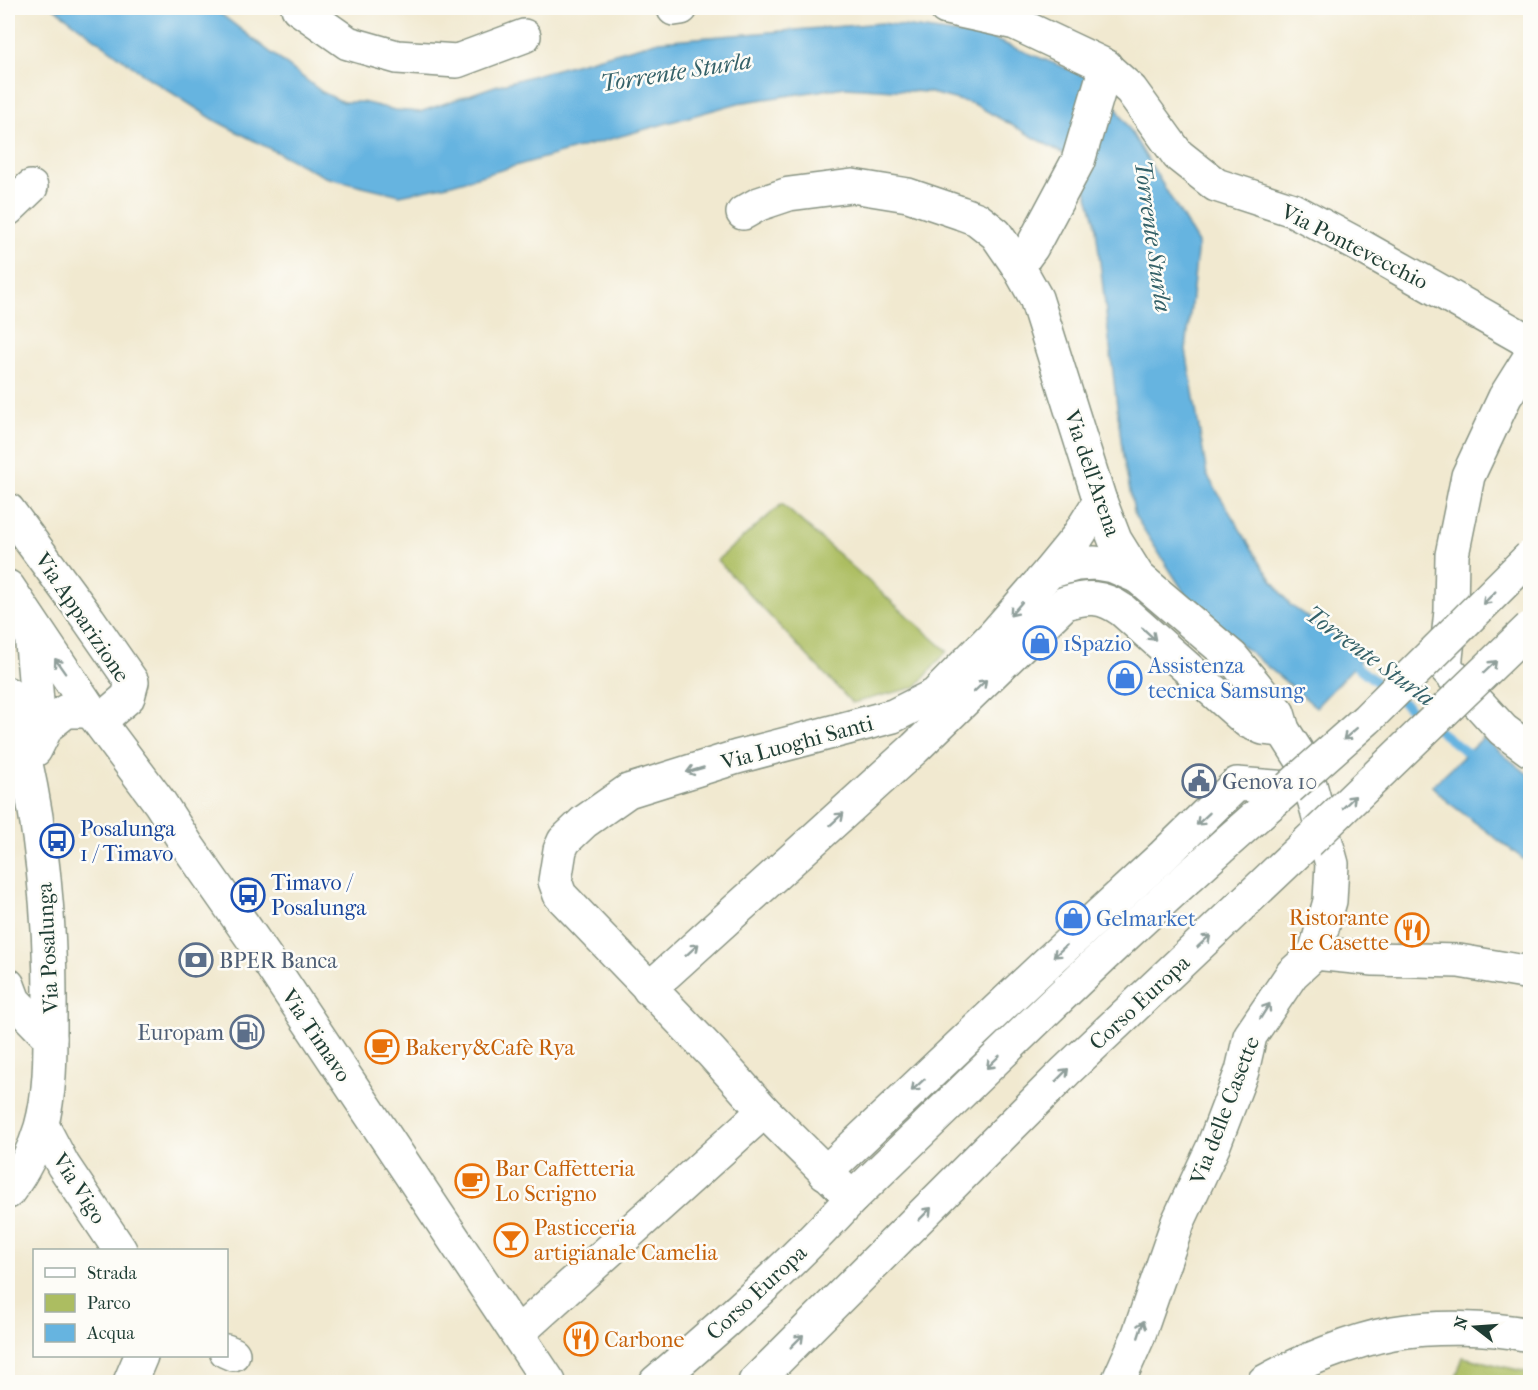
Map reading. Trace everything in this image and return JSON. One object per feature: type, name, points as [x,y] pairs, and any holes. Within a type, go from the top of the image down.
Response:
[{"type":"street","points":[[298,8],[348,43],[397,57],[457,61],[524,36]]},
{"type":"street","name":"Via Pontevecchio","points":[[946,8],[1015,23],[1131,90],[1178,155],[1216,185],[1293,210],[1530,342]]},
{"type":"street","points":[[1025,256],[1078,161],[1103,74]]},
{"type":"street","name":"Via dell'Arena","points":[[743,213],[759,204],[789,194],[852,186],[908,195],[977,219],[1025,256],[1100,501],[1115,540],[1138,576],[1232,657],[1278,713],[1283,730],[1304,764],[1332,864],[1330,901],[1315,953]]},
{"type":"street","points":[[8,209],[31,188]]},
{"type":"street","points":[[1530,357],[1505,398],[1468,476],[1452,555],[1451,611],[1444,667],[1503,730],[1530,750]]},
{"type":"street","name":"Via Luoghi Santi","points":[[649,989],[560,896],[555,881],[560,850],[564,842],[584,822],[628,791],[737,757],[893,716],[935,695],[994,634],[1049,572],[1076,539],[1100,501]]},
{"type":"street","name":"Via Apparizione","points":[[8,510],[132,682],[128,698],[95,716]]},
{"type":"street","name":"Corso Europa","points":[[656,1383],[827,1226],[852,1198],[1126,934],[1367,719],[1530,556]]},
{"type":"street","points":[[1049,572],[1077,564],[1095,563],[1113,566],[1138,576]]},
{"type":"street","name":"Via Posalunga","points":[[8,587],[95,716]]},
{"type":"street","points":[[852,1198],[764,1111],[711,1052],[649,989],[915,748],[1065,603],[1092,598],[1109,601],[1247,721],[1263,728],[1283,730]]},
{"type":"street","name":"Via Posalunga","points":[[8,1192],[28,1162],[42,1125],[50,1074],[48,923],[44,873],[15,683],[30,621]]},
{"type":"street","name":"Corso Europa","points":[[755,1383],[1066,1071],[1530,628]]},
{"type":"street","points":[[15,683],[95,716]]},
{"type":"street","name":"Via Posalunga","points":[[15,683],[40,736]]},
{"type":"street","name":"Via Posalunga","points":[[28,772],[40,736],[47,726],[66,711],[95,716]]},
{"type":"street","name":"Via Timavo","points":[[95,716],[160,803],[271,965],[518,1333],[549,1383]]},
{"type":"street","points":[[825,1173],[1237,784],[1288,788]]},
{"type":"street","points":[[1315,953],[1374,959],[1459,961],[1530,973]]},
{"type":"street","name":"Via delle Casette","points":[[1118,1383],[1138,1337],[1178,1222],[1213,1147],[1242,1071],[1250,1036],[1292,974],[1315,953]]},
{"type":"street","points":[[8,985],[14,1001],[50,1038]]},
{"type":"street","points":[[518,1333],[764,1111]]},
{"type":"street","name":"Via Vigo","points":[[42,1125],[63,1165],[119,1249]]},
{"type":"street","points":[[1264,1383],[1336,1349],[1393,1333],[1502,1330],[1530,1335]]},
{"type":"street","points":[[130,1383],[141,1357]]},
{"type":"green space","points":[[782,504],[947,651],[916,687],[852,703],[717,560]]},
{"type":"green space","points":[[1463,1357],[1527,1372],[1524,1382],[1454,1382]]},
{"type":"water","points":[[54,8],[213,8],[322,92],[343,102],[362,102],[395,110],[420,112],[495,86],[659,41],[882,23],[990,38],[1101,82],[1198,243],[1186,350],[1207,475],[1261,564],[1290,605],[1364,656],[1316,707],[1191,603],[1135,516],[1123,457],[1095,220],[1078,162],[974,104],[927,92],[845,87],[738,103],[448,185],[400,195],[325,177],[216,121],[147,77]]},
{"type":"water","points":[[1483,738],[1530,776],[1530,864],[1448,802],[1432,786]]},
{"type":"waterway","name":"Torrente Sturla","points":[[1347,659],[1475,759]]},
{"type":"place","name":"1Spazio","points":[[1040,643]]},
{"type":"place","name":"Assistenza tecnica Samsung","points":[[1125,678]]},
{"type":"place","name":"Genova 10","points":[[1199,781]]},
{"type":"place","name":"Posalunga 1 / Timavo","points":[[57,841]]},
{"type":"place","name":"Timavo / Posalunga","points":[[248,895]]},
{"type":"place","name":"Gelmarket","points":[[1073,918]]},
{"type":"place","name":"Ristorante Le Casette","points":[[1412,930]]},
{"type":"place","name":"BPER Banca","points":[[196,960]]},
{"type":"place","name":"Europam","points":[[247,1032]]},
{"type":"place","name":"Bakery&Cafè Rya","points":[[382,1047]]},
{"type":"place","name":"Bar Caffetteria Lo Scrigno","points":[[472,1181]]},
{"type":"place","name":"Pasticceria artigianale Camelia","points":[[511,1240]]},
{"type":"place","name":"Carbone","points":[[581,1339]]}]
